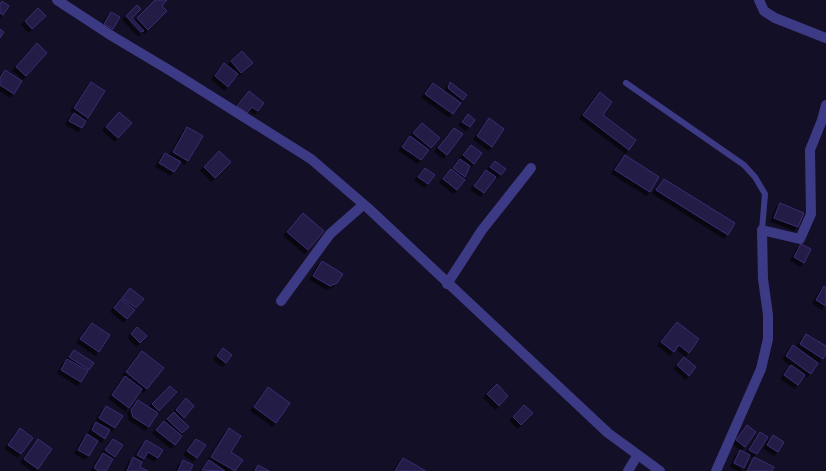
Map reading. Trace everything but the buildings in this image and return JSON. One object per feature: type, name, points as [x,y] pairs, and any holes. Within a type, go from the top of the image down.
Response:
[{"type":"street","points":[[57,0],[112,36],[311,159],[364,205],[603,428],[637,456],[660,471]]},
{"type":"street","points":[[759,0],[764,11],[775,18],[826,38]]},
{"type":"street","points":[[716,471],[761,369],[768,340],[768,315],[763,279],[762,230],[800,239],[811,214],[810,150],[822,120],[826,105]]},
{"type":"street","points":[[447,284],[482,230],[531,168]]},
{"type":"street","points":[[281,301],[330,234],[364,205]]},
{"type":"street","points":[[628,471],[637,456]]},
{"type":"lane","points":[[626,83],[744,165],[755,177],[765,194],[762,230]]}]
